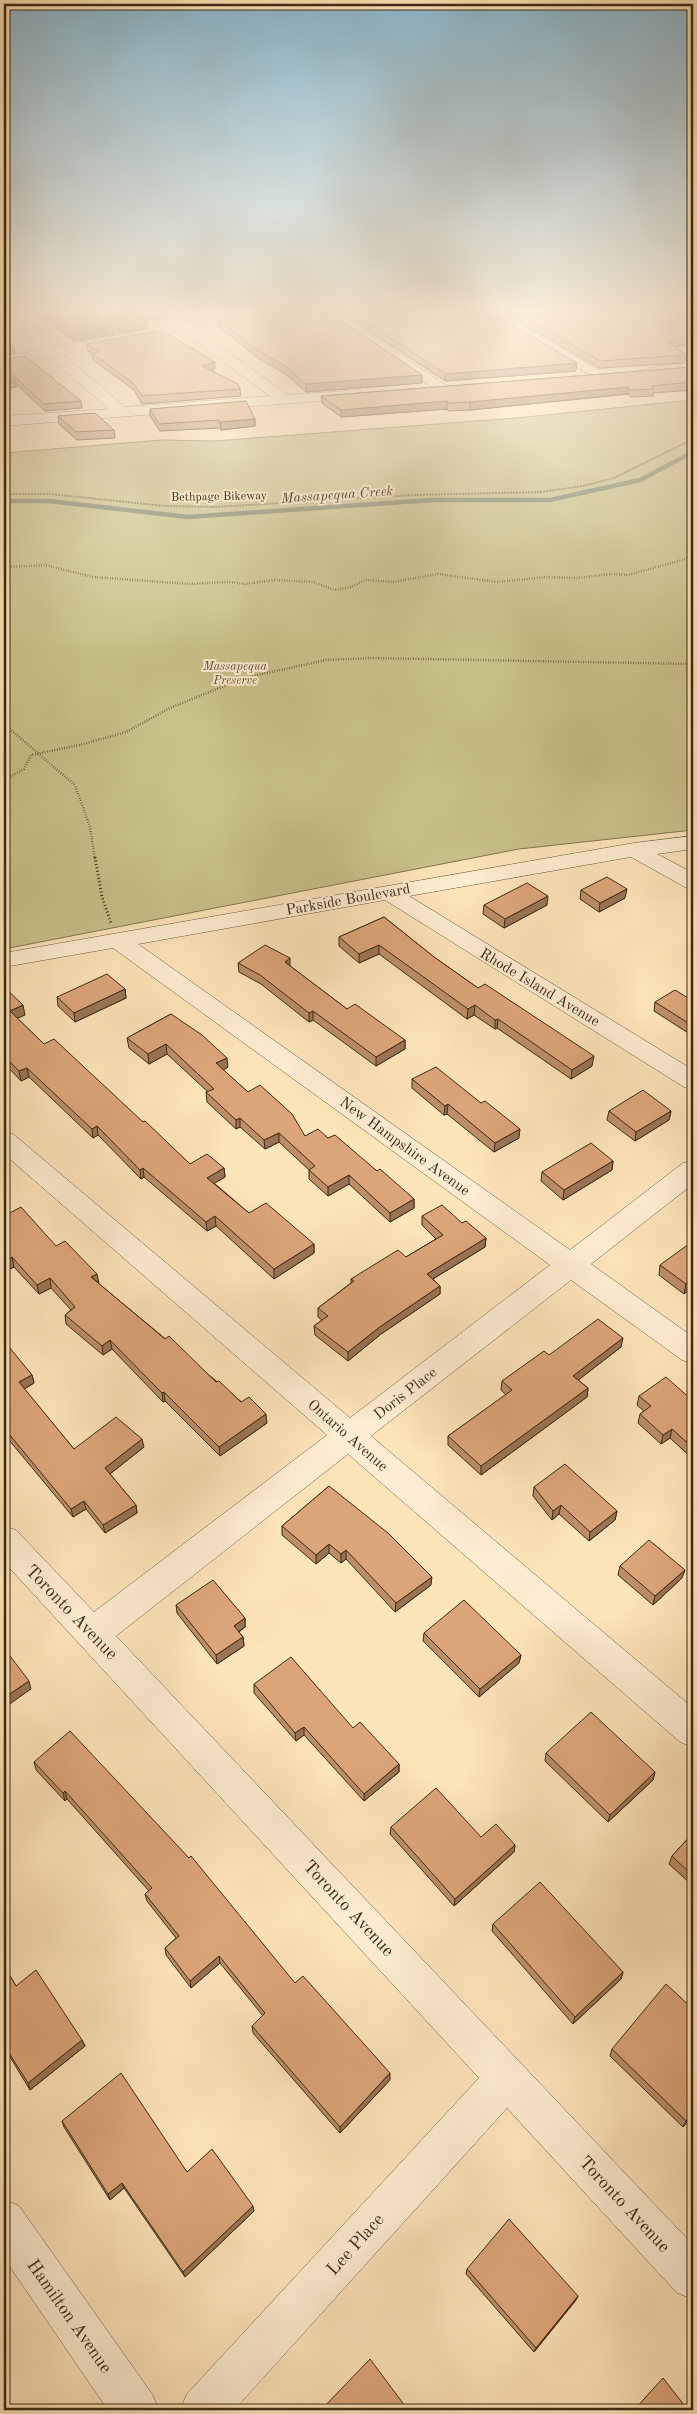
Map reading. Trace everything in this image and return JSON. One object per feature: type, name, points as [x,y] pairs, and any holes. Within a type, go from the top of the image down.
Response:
[{"type":"street","name":"Parkside Boulevard","points":[[4,960],[634,850],[693,843]]},
{"type":"street","points":[[634,850],[693,882]]},
{"type":"street","name":"Rhode Island Avenue","points":[[387,892],[693,1081]]},
{"type":"street","name":"New Hampshire Avenue","points":[[117,940],[693,1352]]},
{"type":"street","name":"Ontario Avenue","points":[[4,1140],[693,1730]]},
{"type":"street","name":"Doris Place","points":[[93,1634],[693,1170]]},
{"type":"street","name":"Toronto Avenue","points":[[4,1540],[693,2277]]},
{"type":"street","name":"Lee Place","points":[[203,2410],[507,2078]]},
{"type":"street","name":"Hamilton Avenue","points":[[4,2221],[136,2410]]},
{"type":"path","name":"Bethpage Bikeway","points":[[4,494],[69,493],[157,505],[212,507],[413,495],[546,492],[584,486],[614,477],[641,466],[680,443],[693,439]]},
{"type":"path","points":[[4,567],[45,565],[63,568],[74,573],[92,577],[189,584],[229,582],[245,584],[275,580],[313,582],[336,590],[351,587],[365,580],[393,582],[412,577],[438,574],[497,582],[546,578],[578,578],[611,574],[628,575],[693,557]]},
{"type":"path","points":[[4,780],[24,769],[31,755],[80,746],[126,732],[170,708],[244,678],[326,660],[371,658],[693,664]]},
{"type":"path","points":[[4,724],[75,785],[90,827],[102,897],[117,940]]},
{"type":"green space","name":"Massapequa Preserve","points":[[442,424],[693,424],[693,830],[519,849],[4,949],[4,453],[161,440],[215,441]]},
{"type":"building","points":[[67,424],[107,424],[114,430],[76,432]]},
{"type":"building","points":[[607,877],[627,889],[600,903],[581,890]]},
{"type":"building","points":[[527,883],[548,896],[505,919],[484,905]]},
{"type":"building","points":[[384,917],[434,957],[478,988],[485,984],[594,1056],[572,1070],[475,1005],[468,1009],[379,945],[359,954],[339,937]]},
{"type":"building","points":[[265,945],[290,958],[285,962],[347,1009],[355,1004],[405,1040],[376,1057],[313,1011],[309,1013],[260,975],[238,963]]},
{"type":"building","points":[[107,974],[125,989],[74,1013],[57,997]]},
{"type":"building","points":[[5,988],[23,1005],[10,1011],[44,1044],[54,1039],[190,1164],[207,1154],[224,1168],[207,1178],[249,1213],[266,1203],[314,1244],[274,1269],[215,1216],[206,1222],[143,1168],[140,1170],[97,1126],[92,1129],[27,1068],[19,1071],[4,1056]]},
{"type":"building","points":[[675,990],[693,1001],[693,1026],[655,1002]]},
{"type":"building","points":[[171,1014],[202,1035],[227,1058],[216,1063],[248,1092],[260,1085],[292,1114],[305,1136],[318,1129],[328,1138],[335,1135],[377,1171],[380,1169],[414,1199],[390,1213],[349,1175],[328,1187],[309,1170],[315,1166],[279,1133],[264,1140],[240,1118],[236,1120],[206,1092],[214,1089],[166,1044],[148,1054],[127,1038]]},
{"type":"building","points":[[436,1067],[481,1103],[485,1101],[520,1129],[495,1143],[448,1104],[445,1106],[412,1079]]},
{"type":"building","points":[[643,1090],[671,1111],[636,1132],[609,1111]]},
{"type":"building","points":[[591,1143],[613,1161],[564,1190],[542,1172]]},
{"type":"building","points":[[442,1205],[462,1223],[466,1221],[486,1238],[427,1274],[440,1286],[381,1326],[348,1352],[314,1326],[328,1316],[318,1308],[354,1281],[351,1279],[398,1250],[406,1257],[443,1235],[422,1216]]},
{"type":"building","points":[[21,1207],[56,1246],[65,1241],[97,1274],[91,1277],[165,1339],[169,1336],[216,1382],[219,1381],[241,1402],[249,1397],[266,1414],[219,1447],[110,1340],[102,1346],[65,1315],[75,1307],[50,1278],[37,1285],[12,1257],[4,1262],[4,1216]]},
{"type":"building","points":[[693,1241],[693,1279],[686,1284],[660,1265]]},
{"type":"building","points":[[598,1319],[623,1338],[573,1376],[588,1388],[481,1466],[448,1436],[512,1390],[502,1381],[544,1351],[549,1355]]},
{"type":"building","points":[[5,1342],[32,1375],[19,1382],[74,1449],[116,1417],[142,1439],[105,1468],[136,1505],[103,1525],[84,1501],[71,1509],[4,1428]]},
{"type":"building","points":[[666,1377],[693,1401],[693,1448],[672,1429],[663,1435],[640,1414],[651,1406],[639,1396]]},
{"type":"building","points":[[565,1464],[617,1511],[590,1532],[561,1505],[553,1511],[534,1487]]},
{"type":"building","points":[[329,1486],[388,1533],[432,1577],[396,1603],[346,1550],[341,1554],[329,1544],[316,1555],[282,1526]]},
{"type":"building","points":[[649,1540],[685,1570],[655,1596],[620,1566]]},
{"type":"building","points":[[213,1580],[245,1618],[234,1626],[243,1637],[216,1655],[176,1605]]},
{"type":"building","points":[[464,1600],[521,1655],[480,1689],[424,1633]]},
{"type":"building","points":[[4,1648],[29,1681],[4,1698]]},
{"type":"building","points":[[291,1657],[353,1728],[360,1722],[399,1764],[364,1794],[304,1727],[295,1733],[254,1684]]},
{"type":"building","points":[[591,1712],[655,1772],[610,1815],[546,1753]]},
{"type":"building","points":[[70,1731],[189,1858],[191,1856],[295,1983],[303,1976],[390,2073],[340,2127],[252,2026],[265,2013],[219,1956],[190,1981],[165,1948],[179,1936],[145,1894],[152,1888],[65,1791],[63,1793],[34,1762]]},
{"type":"building","points":[[436,1788],[481,1837],[496,1824],[515,1845],[455,1899],[391,1827]]},
{"type":"building","points":[[693,1833],[693,1876],[672,1856]]},
{"type":"building","points":[[540,1882],[623,1972],[575,2017],[493,1924]]},
{"type":"building","points":[[4,1966],[16,1986],[36,1970],[82,2040],[28,2083],[4,2045]]},
{"type":"building","points":[[666,1984],[693,2009],[693,2025],[688,2032],[693,2037],[693,2112],[686,2121],[612,2049]]},
{"type":"building","points":[[121,2073],[187,2172],[212,2149],[253,2206],[183,2272],[122,2183],[108,2194],[62,2121]]},
{"type":"building","points":[[509,2219],[578,2296],[536,2348],[467,2269]]},
{"type":"building","points":[[370,2359],[408,2410],[321,2410]]},
{"type":"building","points":[[663,2378],[688,2410],[634,2410]]},
{"type":"waterway","name":"Massapequa Creek","points":[[4,501],[49,501],[188,517],[432,500],[550,500],[640,480],[693,452]]}]
